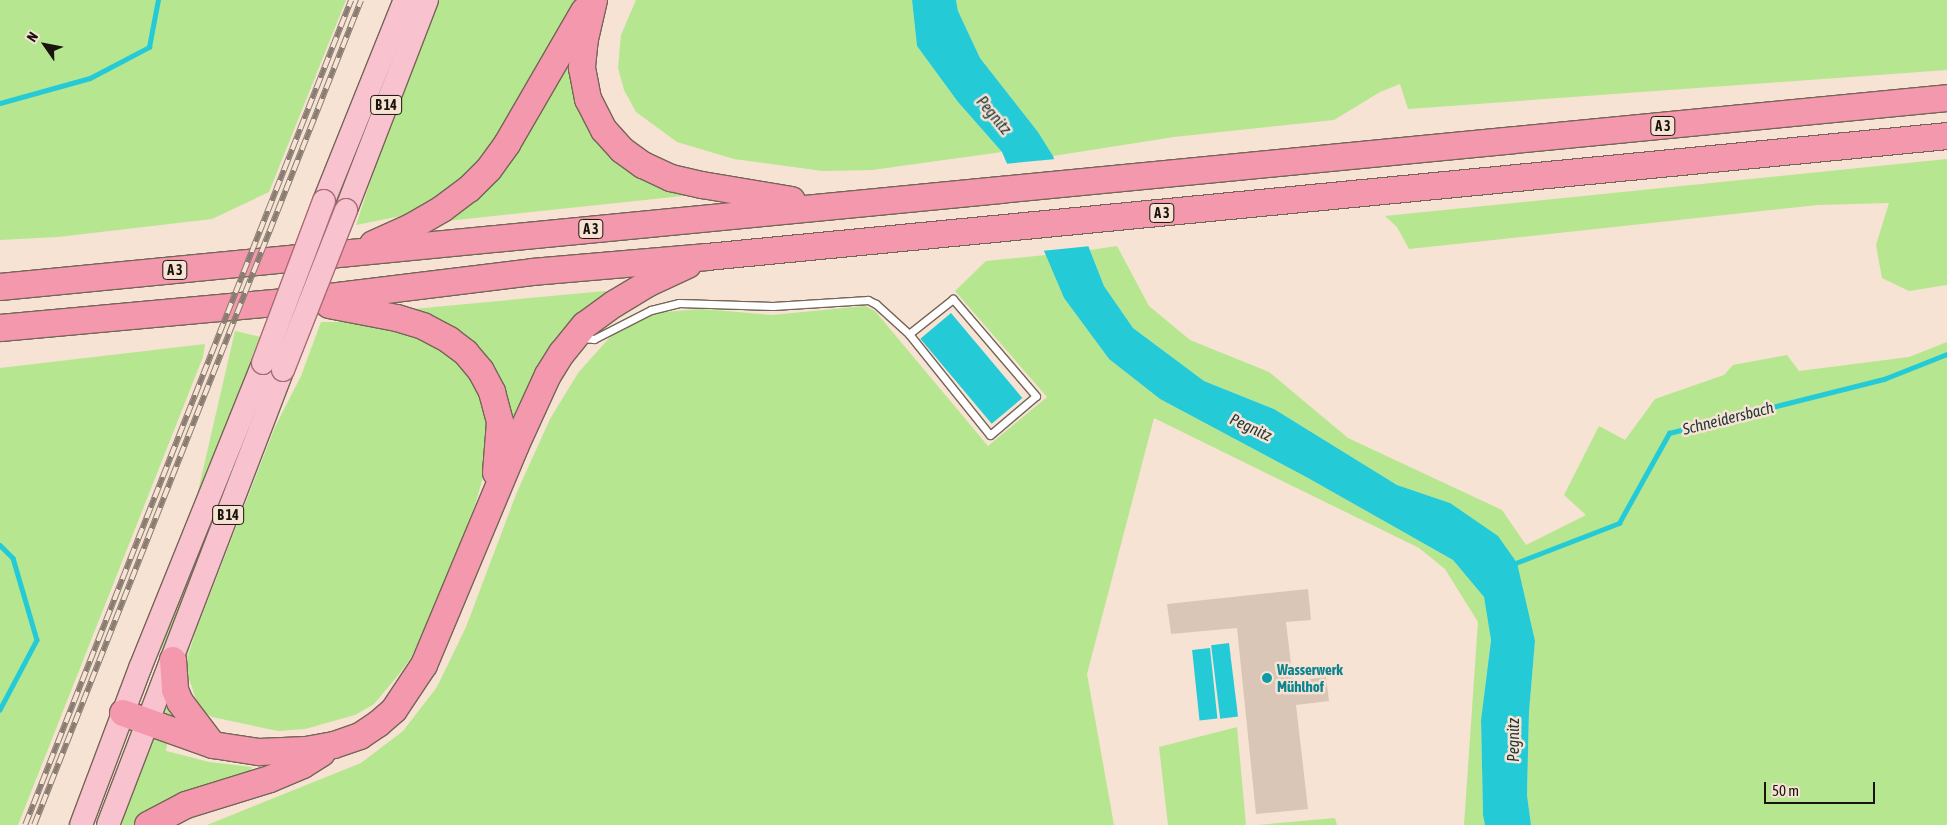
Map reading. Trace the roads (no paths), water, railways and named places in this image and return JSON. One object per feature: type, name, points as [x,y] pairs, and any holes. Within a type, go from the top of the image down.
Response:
[{"type":"highway","points":[[592,0],[582,68],[588,100],[604,130],[622,150],[643,165],[671,178],[702,185],[832,206]]},
{"type":"highway","points":[[350,253],[411,227],[442,209],[469,189],[489,169],[507,144],[592,0]]},
{"type":"highway","name":"A 3","points":[[0,288],[937,195],[1947,98]]},
{"type":"highway","name":"A 3","points":[[0,328],[297,300],[532,272],[941,235],[1947,136]]},
{"type":"highway","points":[[122,712],[234,750],[275,752],[306,750],[334,745],[360,736],[378,724],[394,710],[414,682],[434,642],[494,496],[548,375],[574,336],[585,325],[614,304],[672,272],[708,257]]},
{"type":"highway","points":[[297,300],[398,318],[423,326],[449,340],[466,353],[481,371],[492,392],[500,422],[494,496]]},
{"type":"highway","points":[[173,660],[175,690],[180,702],[213,744]]},
{"type":"highway","points":[[148,825],[186,805],[270,779],[303,765],[334,745]]},
{"type":"main road","name":"B 14","points":[[108,825],[173,660],[273,366],[324,202],[404,0]]},
{"type":"main road","name":"B 14","points":[[81,825],[122,712],[273,366],[346,210],[427,0]]},
{"type":"lane","points":[[574,336],[594,339],[651,310],[680,303],[773,306],[868,300],[876,304],[909,334],[990,434],[1036,396],[953,299],[909,334]]},
{"type":"water","name":"Pegnitz","points":[[912,0],[956,0],[958,11],[980,58],[1038,132],[1053,156],[1104,286],[1133,328],[1204,381],[1274,409],[1397,485],[1450,503],[1498,536],[1517,563],[1535,641],[1529,712],[1527,795],[1531,825],[1485,825],[1483,815],[1481,720],[1491,640],[1484,597],[1453,560],[1308,478],[1160,399],[1109,359],[1064,298],[1002,152],[958,102],[917,46]]},
{"type":"water","points":[[951,313],[1022,398],[992,424],[920,339]]},
{"type":"water","points":[[1229,643],[1238,716],[1220,719],[1211,645]]},
{"type":"water","points":[[1210,648],[1217,719],[1200,720],[1192,650]]},
{"type":"waterway","points":[[0,103],[90,78],[149,47],[158,0]]},
{"type":"waterway","name":"Schneidersbach","points":[[1513,564],[1619,523],[1669,433],[1884,379],[1947,354]]},
{"type":"waterway","points":[[0,545],[13,558],[37,640],[0,710]]},
{"type":"railway","points":[[25,825],[351,0]]},
{"type":"railway","points":[[34,825],[361,0]]},
{"type":"place","name":"Wasserwerk Mühlhof","points":[[1267,678]]}]
